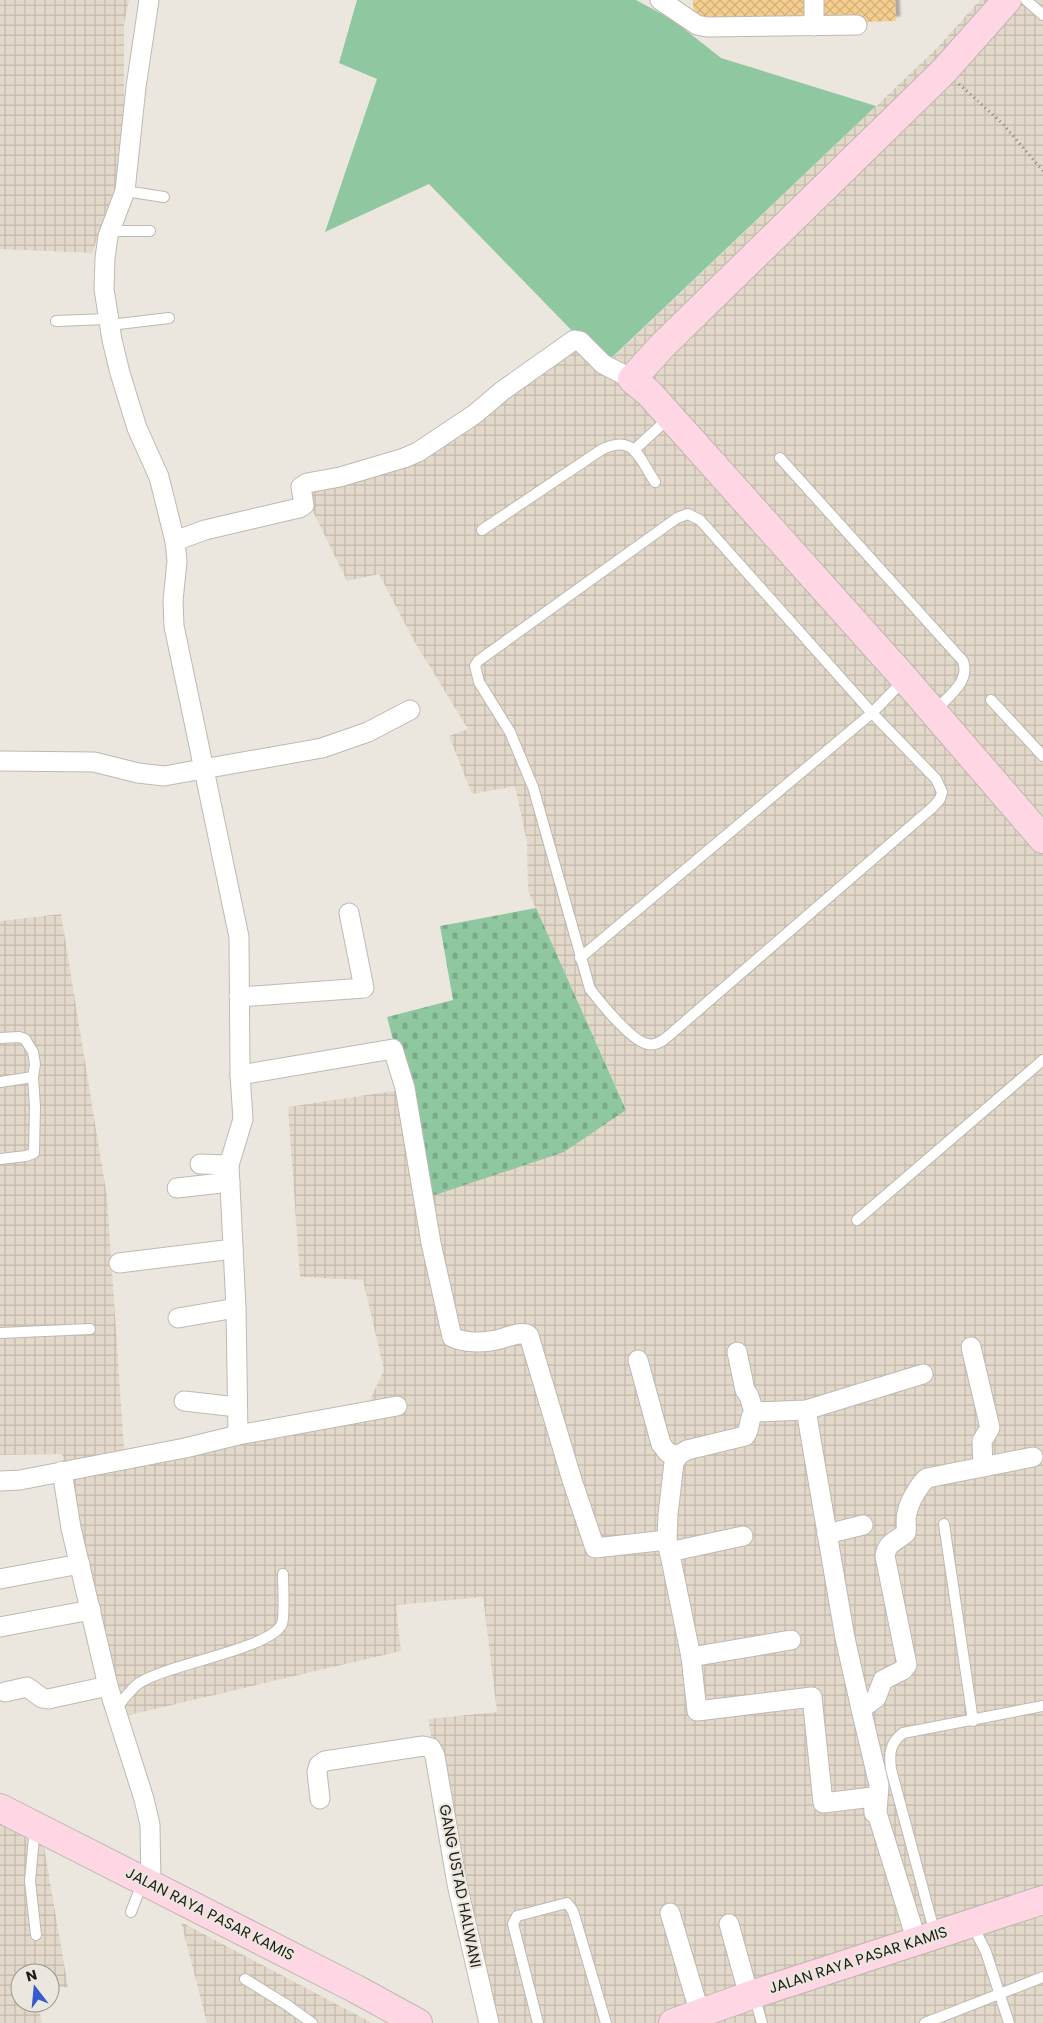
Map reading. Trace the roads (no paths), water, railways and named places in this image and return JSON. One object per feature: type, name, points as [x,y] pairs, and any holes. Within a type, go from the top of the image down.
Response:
[{"type":"street","points":[[149,0],[136,87],[125,191],[110,232],[105,258],[104,289],[109,322],[123,382],[137,428],[159,477],[175,541],[177,561],[173,601],[174,626],[239,937],[240,1075],[243,1119],[229,1173],[236,1308],[238,1436]]},
{"type":"street","points":[[660,0],[697,24],[707,27],[857,25]]},
{"type":"street","points":[[814,0],[814,26]]},
{"type":"street","points":[[632,380],[662,346],[944,70],[1007,0]]},
{"type":"street","points":[[175,541],[205,530],[299,508],[304,505],[301,487],[307,483],[358,471],[418,452],[475,414],[502,391],[574,340],[580,341],[603,364],[642,387],[670,417],[905,679],[1043,840]]},
{"type":"street","points":[[0,761],[94,762],[138,773],[164,776],[322,748],[368,732],[410,710]]},
{"type":"street","points":[[239,997],[364,988],[349,913]]},
{"type":"street","points":[[240,1075],[393,1049],[405,1088],[431,1244],[452,1337],[480,1341],[497,1340],[521,1333],[529,1336],[572,1480],[596,1548],[668,1546],[743,1536]]},
{"type":"street","points":[[200,1164],[229,1173]]},
{"type":"street","points":[[177,1188],[229,1173]]},
{"type":"street","points":[[119,1263],[233,1249]]},
{"type":"street","points":[[178,1318],[236,1308]]},
{"type":"street","points":[[971,1347],[990,1428],[982,1442],[983,1467]]},
{"type":"street","points":[[737,1352],[744,1390],[749,1396],[754,1412],[751,1416],[748,1432],[745,1436],[687,1450],[679,1455],[674,1462],[671,1480],[668,1546],[691,1657],[697,1711],[812,1697],[823,1803],[873,1797],[873,1811],[922,1940]]},
{"type":"street","points":[[638,1360],[661,1444],[668,1453],[679,1455]]},
{"type":"street","points":[[754,1412],[806,1410],[923,1374]]},
{"type":"street","points":[[184,1401],[237,1407]]},
{"type":"street","points":[[0,1481],[20,1480],[397,1406]]},
{"type":"street","points":[[806,1410],[845,1638],[879,1785],[877,1813],[922,1940]]},
{"type":"street","points":[[861,1709],[876,1698],[883,1680],[907,1667],[907,1659],[884,1556],[890,1543],[906,1533],[906,1514],[919,1486],[927,1478],[1033,1457]]},
{"type":"street","points":[[62,1471],[71,1528],[108,1686],[144,1799],[150,1825],[147,1882]]},
{"type":"street","points":[[827,1534],[863,1525]]},
{"type":"street","points":[[0,1579],[80,1564]]},
{"type":"street","points":[[0,1627],[90,1610]]},
{"type":"street","points":[[691,1657],[791,1640]]},
{"type":"street","points":[[5,1692],[27,1687],[42,1698],[48,1698],[108,1686]]},
{"type":"street","name":"GANG USTAD HALWANI","points":[[320,1799],[317,1772],[319,1765],[325,1761],[423,1746],[431,1748],[457,1884],[489,2023]]},
{"type":"street","name":"JALAN RAYA PASAR KAMIS","points":[[0,1808],[356,1989],[384,2014],[418,2023]]},
{"type":"street","name":"JALAN RAYA PASAR KAMIS","points":[[673,2023],[751,1995],[1043,1900]]},
{"type":"street","points":[[670,1912],[700,2014]]},
{"type":"street","points":[[729,1924],[751,1995]]},
{"type":"lane","points":[[1026,0],[1043,15]]},
{"type":"lane","points":[[125,191],[164,197]]},
{"type":"lane","points":[[110,232],[150,231]]},
{"type":"lane","points":[[56,321],[109,322],[169,318]]},
{"type":"lane","points":[[634,450],[670,417]]},
{"type":"lane","points":[[482,530],[610,445],[623,443],[634,450],[655,482]]},
{"type":"lane","points":[[780,458],[963,661],[965,667],[964,677],[933,712]]},
{"type":"lane","points":[[688,514],[700,520],[872,713],[936,779],[941,786],[942,792],[940,799],[933,807],[661,1042],[648,1044],[636,1038],[606,1009],[590,989],[580,958],[533,787],[510,732],[479,682],[475,666],[478,661],[677,518],[688,514]]},
{"type":"lane","points":[[580,958],[872,713],[905,679]]},
{"type":"lane","points":[[991,700],[1043,756]]},
{"type":"lane","points":[[0,1038],[19,1036],[25,1039],[33,1052],[35,1064],[33,1077],[35,1107],[34,1153],[26,1156],[0,1159]]},
{"type":"lane","points":[[857,1220],[1043,1060]]},
{"type":"lane","points":[[0,1082],[33,1077]]},
{"type":"lane","points":[[0,1333],[90,1329]]},
{"type":"lane","points":[[944,1524],[973,1721]]},
{"type":"lane","points":[[116,1708],[139,1683],[169,1669],[248,1646],[276,1632],[282,1622],[283,1574]]},
{"type":"lane","points":[[922,1940],[891,1769],[891,1748],[896,1739],[903,1734],[1043,1706]]},
{"type":"lane","points":[[35,1826],[30,1881],[36,1935]]},
{"type":"lane","points":[[131,1912],[147,1882]]},
{"type":"lane","points":[[538,2023],[513,1924],[517,1916],[567,1903],[573,1911],[606,2023]]},
{"type":"lane","points":[[971,1922],[986,1952],[1009,2023]]},
{"type":"lane","points":[[925,2023],[1043,1977]]},
{"type":"lane","points":[[245,1979],[312,2023]]},
{"type":"lane","points":[[751,1995],[762,2023]]}]
